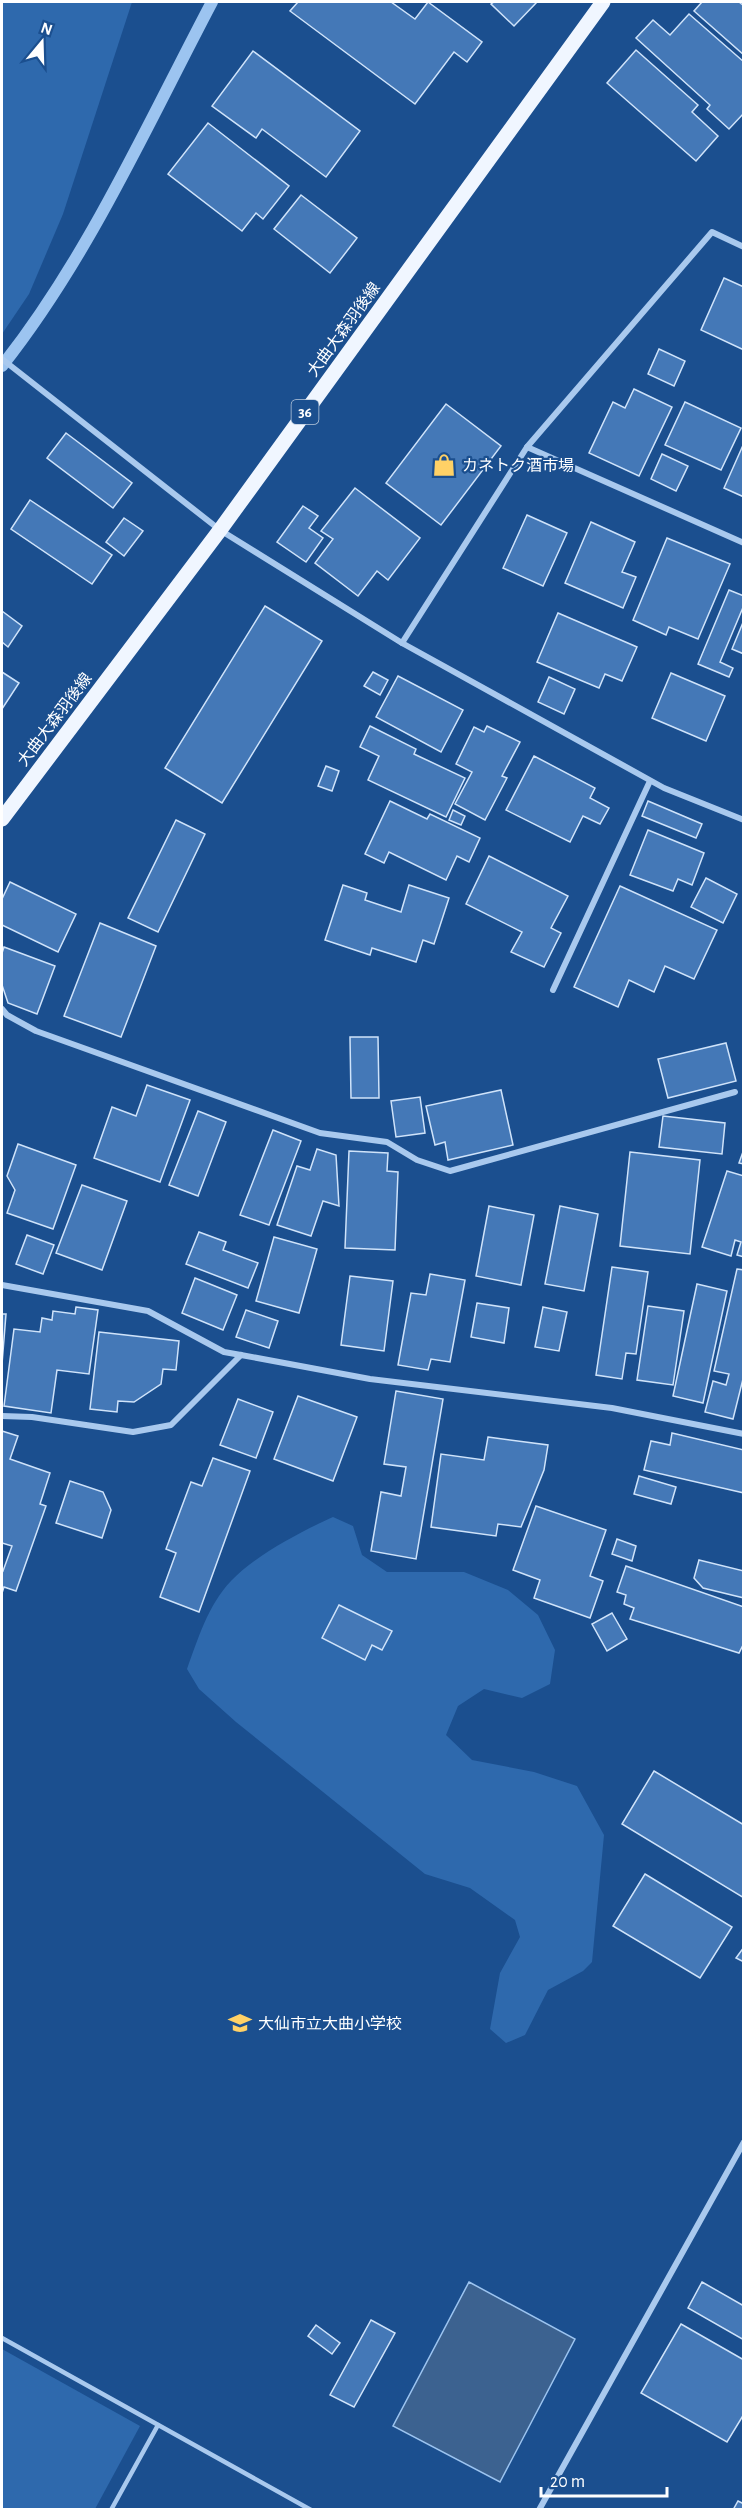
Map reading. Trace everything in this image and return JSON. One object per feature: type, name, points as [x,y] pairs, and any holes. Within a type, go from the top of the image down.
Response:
[{"type":"main road","name":"大曲大森羽後線","points":[[2,819],[220,530],[603,2]]},
{"type":"street","points":[[402,643],[527,447],[712,232],[744,247]]},
{"type":"street","points":[[2,359],[220,530],[402,643],[664,788],[744,820]]},
{"type":"street","points":[[527,447],[744,543]]},
{"type":"street","points":[[553,990],[650,780]]},
{"type":"street","points":[[2,1009],[36,1031],[321,1133],[387,1142],[417,1160],[450,1171],[735,1092]]},
{"type":"street","points":[[2,1285],[148,1311],[224,1352],[370,1379],[612,1408],[744,1434]]},
{"type":"street","points":[[2,1416],[32,1417],[133,1432],[171,1425],[241,1355]]},
{"type":"street","points":[[539,2510],[744,2142]]},
{"type":"lane","points":[[2,2338],[311,2510]]},
{"type":"lane","points":[[111,2510],[158,2425]]},
{"type":"shaded area","points":[[2,2],[132,2],[63,214],[29,294],[2,334]]},
{"type":"shaded area","points":[[333,1517],[353,1526],[362,1555],[387,1572],[464,1572],[508,1590],[538,1615],[555,1650],[550,1684],[522,1698],[484,1689],[458,1706],[446,1735],[472,1760],[534,1772],[577,1786],[604,1835],[592,1962],[583,1971],[548,1990],[525,2035],[506,2043],[490,2029],[500,1973],[520,1937],[515,1920],[470,1888],[425,1874],[236,1722],[199,1689],[187,1669],[210,1611],[231,1581],[265,1553]]},
{"type":"shaded area","points":[[469,2282],[575,2339],[500,2482],[393,2426]]},
{"type":"shaded area","points":[[2,2349],[140,2426],[95,2509],[2,2509]]},
{"type":"building","points":[[298,2],[391,2],[415,19],[428,2],[482,42],[467,62],[454,52],[415,104],[290,11]]},
{"type":"building","points":[[494,2],[537,2],[514,26],[491,4]]},
{"type":"building","points":[[702,2],[739,2],[744,6],[744,55],[694,11]]},
{"type":"building","points":[[689,14],[744,62],[744,113],[729,129],[707,109],[710,105],[636,38],[653,20],[670,35]]},
{"type":"building","points":[[636,50],[698,105],[692,112],[718,136],[696,161],[607,83]]},
{"type":"building","points":[[253,51],[360,131],[326,177],[262,129],[256,138],[212,106]]},
{"type":"building","points":[[208,123],[289,186],[263,219],[256,213],[242,231],[168,174]]},
{"type":"building","points":[[301,195],[357,238],[330,273],[274,229]]},
{"type":"building","points":[[724,278],[744,287],[744,350],[701,330]]},
{"type":"building","points":[[659,349],[685,361],[674,386],[648,374]]},
{"type":"building","points":[[634,389],[672,407],[639,476],[589,453],[613,402],[625,408]]},
{"type":"building","points":[[685,402],[741,428],[721,470],[665,445]]},
{"type":"building","name":"カネトク酒市場","points":[[446,404],[501,446],[441,525],[386,483]]},
{"type":"building","points":[[66,433],[132,483],[113,508],[47,458]]},
{"type":"building","points":[[744,443],[744,497],[724,488]]},
{"type":"building","points":[[662,454],[688,466],[676,491],[651,479]]},
{"type":"building","points":[[355,488],[420,538],[388,580],[377,571],[358,596],[315,563],[333,539],[321,531]]},
{"type":"building","points":[[30,500],[112,555],[92,584],[11,529]]},
{"type":"building","points":[[303,506],[318,516],[309,528],[323,538],[306,562],[277,542]]},
{"type":"building","points":[[527,515],[567,533],[543,586],[503,568]]},
{"type":"building","points":[[124,518],[143,531],[124,556],[106,542]]},
{"type":"building","points":[[591,522],[635,542],[622,572],[636,577],[623,608],[565,583]]},
{"type":"building","points":[[667,538],[730,564],[698,639],[669,627],[666,635],[633,620]]},
{"type":"building","points":[[729,590],[744,596],[744,605],[720,662],[733,668],[729,677],[698,664]]},
{"type":"building","points":[[265,606],[322,641],[222,803],[165,768]]},
{"type":"building","points":[[2,611],[22,626],[8,647],[2,642]]},
{"type":"building","points":[[558,613],[637,647],[622,681],[605,674],[599,688],[537,662]]},
{"type":"building","points":[[744,620],[744,654],[732,649]]},
{"type":"building","points":[[2,672],[19,683],[2,709]]},
{"type":"building","points":[[373,672],[388,680],[380,695],[364,686]]},
{"type":"building","points":[[671,673],[725,696],[706,741],[652,718]]},
{"type":"building","points":[[398,676],[463,710],[441,752],[376,717]]},
{"type":"building","points":[[549,677],[575,689],[564,714],[538,702]]},
{"type":"building","points":[[370,726],[416,749],[414,754],[465,778],[446,817],[368,780],[379,756],[360,747]]},
{"type":"building","points":[[487,726],[520,742],[502,776],[507,778],[485,820],[455,804],[472,772],[456,764],[474,727],[484,732]]},
{"type":"building","points":[[534,756],[595,788],[590,798],[609,808],[600,824],[583,816],[570,842],[506,810]]},
{"type":"building","points":[[326,766],[339,771],[332,791],[318,786]]},
{"type":"building","points":[[390,801],[427,819],[430,814],[480,838],[469,862],[457,856],[446,880],[389,852],[384,863],[365,854]]},
{"type":"building","points":[[648,801],[702,824],[696,838],[642,816]]},
{"type":"building","points":[[453,810],[465,816],[461,825],[449,820]]},
{"type":"building","points":[[176,820],[205,834],[158,932],[128,918]]},
{"type":"building","points":[[648,830],[704,853],[692,885],[678,879],[673,891],[630,875]]},
{"type":"building","points":[[489,856],[568,896],[551,928],[561,933],[544,967],[511,952],[522,932],[466,904]]},
{"type":"building","points":[[706,878],[737,894],[723,923],[691,907]]},
{"type":"building","points":[[10,882],[76,914],[58,952],[2,925],[2,899]]},
{"type":"building","points":[[343,885],[367,893],[365,900],[401,912],[409,885],[449,898],[434,944],[423,940],[416,962],[372,948],[370,955],[325,940]]},
{"type":"building","points":[[620,886],[717,930],[694,979],[665,966],[654,992],[629,980],[618,1007],[574,987]]},
{"type":"building","points":[[100,923],[156,946],[121,1037],[64,1016]]},
{"type":"building","points":[[4,947],[55,966],[37,1014],[8,1003],[2,985]]},
{"type":"building","points":[[350,1037],[378,1037],[379,1098],[351,1098]]},
{"type":"building","points":[[726,1043],[736,1081],[668,1098],[658,1059]]},
{"type":"building","points":[[147,1085],[190,1100],[160,1182],[94,1158],[112,1107],[136,1116]]},
{"type":"building","points":[[501,1090],[513,1145],[448,1160],[445,1142],[435,1145],[426,1106]]},
{"type":"building","points":[[420,1097],[425,1133],[396,1137],[391,1101]]},
{"type":"building","points":[[198,1111],[226,1122],[198,1196],[169,1185]]},
{"type":"building","points":[[663,1116],[725,1123],[722,1154],[659,1147]]},
{"type":"building","points":[[273,1130],[301,1141],[269,1225],[240,1215]]},
{"type":"building","points":[[18,1144],[76,1165],[53,1229],[7,1213],[15,1190],[7,1176]]},
{"type":"building","points":[[317,1149],[336,1155],[339,1206],[323,1201],[311,1236],[277,1225],[297,1166],[310,1170]]},
{"type":"building","points":[[744,1149],[744,1164],[739,1163]]},
{"type":"building","points":[[349,1151],[388,1153],[387,1171],[398,1172],[395,1250],[345,1248]]},
{"type":"building","points":[[630,1152],[700,1160],[690,1254],[620,1246]]},
{"type":"building","points":[[727,1171],[744,1176],[744,1257],[737,1255],[741,1242],[735,1240],[731,1256],[702,1247]]},
{"type":"building","points":[[82,1185],[127,1201],[102,1270],[56,1253]]},
{"type":"building","points":[[489,1206],[534,1215],[521,1285],[476,1276]]},
{"type":"building","points":[[560,1206],[598,1214],[584,1291],[545,1284]]},
{"type":"building","points":[[199,1232],[226,1242],[223,1250],[258,1263],[248,1288],[186,1264]]},
{"type":"building","points":[[27,1235],[54,1245],[43,1274],[16,1264]]},
{"type":"building","points":[[274,1237],[317,1249],[299,1313],[256,1301]]},
{"type":"building","points":[[612,1267],[648,1272],[636,1354],[626,1353],[622,1379],[596,1375]]},
{"type":"building","points":[[737,1269],[744,1270],[744,1375],[733,1419],[705,1412],[713,1381],[726,1385],[729,1374],[714,1371]]},
{"type":"building","points":[[430,1274],[465,1280],[450,1362],[431,1359],[428,1370],[398,1365],[411,1293],[426,1295]]},
{"type":"building","points":[[350,1276],[393,1281],[384,1351],[341,1345]]},
{"type":"building","points":[[195,1278],[237,1295],[223,1330],[182,1313]]},
{"type":"building","points":[[697,1284],[727,1291],[703,1403],[673,1396]]},
{"type":"building","points":[[477,1303],[509,1308],[504,1343],[471,1337]]},
{"type":"building","points":[[648,1306],[684,1311],[673,1385],[637,1380]]},
{"type":"building","points":[[76,1307],[98,1310],[89,1374],[57,1370],[51,1413],[4,1406],[14,1329],[40,1332],[42,1318],[52,1320],[53,1311],[75,1314]]},
{"type":"building","points":[[543,1307],[567,1312],[559,1351],[535,1347]]},
{"type":"building","points":[[246,1310],[278,1321],[269,1348],[236,1337]]},
{"type":"building","points":[[2,1314],[6,1314],[2,1364]]},
{"type":"building","points":[[99,1332],[179,1341],[176,1370],[163,1369],[161,1384],[134,1402],[118,1401],[117,1412],[90,1409]]},
{"type":"building","points":[[396,1391],[443,1399],[416,1559],[371,1551],[381,1492],[401,1496],[406,1467],[384,1464]]},
{"type":"building","points":[[298,1396],[357,1417],[333,1481],[274,1459]]},
{"type":"building","points":[[238,1399],[273,1412],[256,1458],[220,1445]]},
{"type":"building","points":[[2,1431],[18,1436],[10,1459],[50,1473],[40,1504],[46,1506],[16,1591],[4,1587],[2,1593],[2,1570],[12,1546],[2,1543]]},
{"type":"building","points":[[672,1433],[744,1450],[744,1493],[644,1470],[651,1441],[670,1445]]},
{"type":"building","points":[[488,1437],[548,1445],[544,1470],[521,1527],[498,1524],[496,1536],[431,1527],[441,1454],[484,1460]]},
{"type":"building","points":[[213,1458],[250,1471],[199,1612],[160,1597],[176,1553],[166,1549],[191,1482],[202,1486]]},
{"type":"building","points":[[639,1476],[676,1487],[671,1504],[634,1494]]},
{"type":"building","points":[[70,1481],[103,1492],[111,1510],[102,1538],[56,1523]]},
{"type":"building","points":[[536,1506],[606,1530],[590,1576],[603,1581],[590,1618],[534,1598],[540,1580],[513,1570]]},
{"type":"building","points":[[617,1539],[636,1546],[632,1561],[612,1554]]},
{"type":"building","points":[[699,1560],[744,1571],[744,1598],[703,1588],[694,1578]]},
{"type":"building","points":[[626,1566],[744,1607],[744,1643],[739,1653],[630,1619],[634,1608],[624,1604],[626,1595],[617,1592]]},
{"type":"building","points":[[339,1605],[392,1631],[382,1650],[372,1645],[365,1660],[322,1638]]},
{"type":"building","points":[[612,1613],[627,1639],[607,1651],[592,1624]]},
{"type":"building","points":[[654,1771],[744,1825],[744,1898],[622,1824]]},
{"type":"building","points":[[645,1874],[732,1927],[700,1978],[613,1926]]},
{"type":"building","points":[[744,1947],[744,1962],[736,1958]]},
{"type":"building","points":[[702,2282],[744,2306],[744,2340],[688,2308]]},
{"type":"building","points":[[371,2320],[395,2333],[354,2407],[330,2395]]},
{"type":"building","points":[[681,2324],[744,2360],[744,2414],[727,2442],[641,2393]]},
{"type":"building","points":[[316,2325],[340,2343],[332,2354],[308,2336]]},
{"type":"building","points":[[738,2501],[744,2504],[744,2510],[733,2510]]},
{"type":"waterway","points":[[2,366],[33,324],[90,235],[212,2]]},
{"type":"place","name":"カネトク酒市場","points":[[444,465]]},
{"type":"place","name":"大仙市立大曲小学校","points":[[240,2023]]}]
